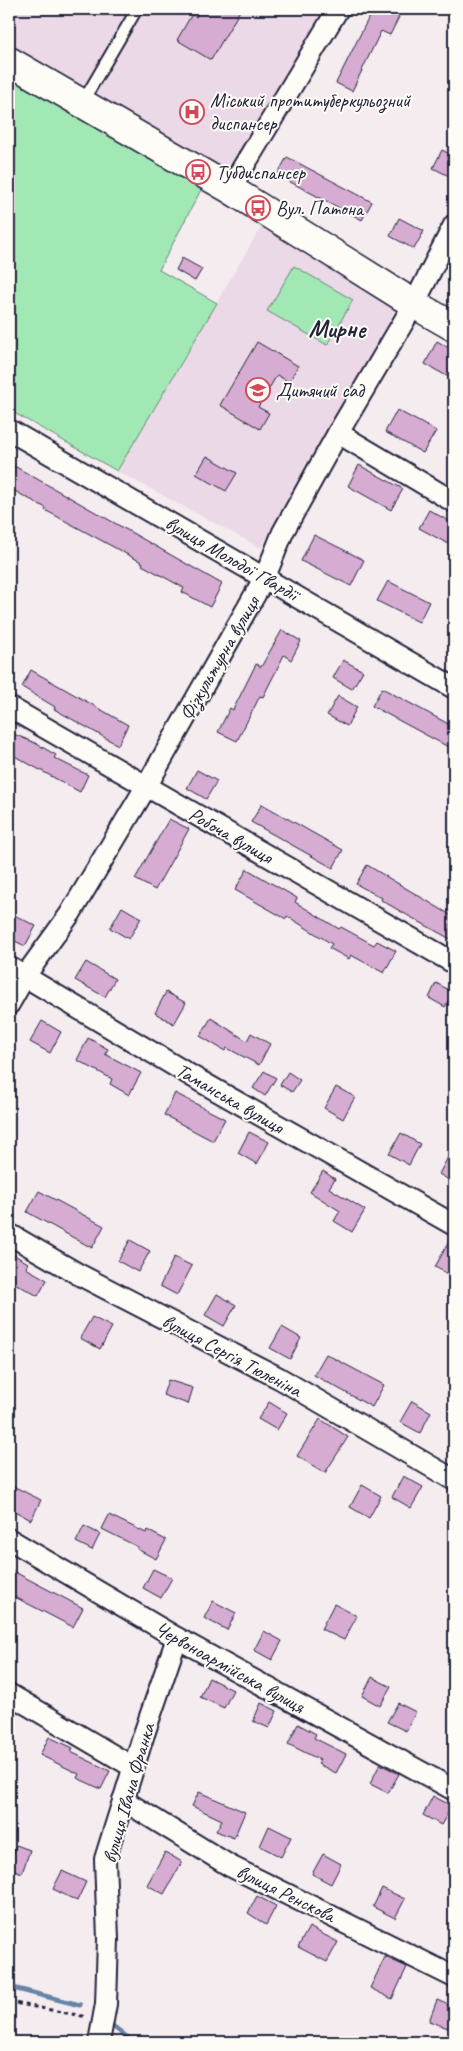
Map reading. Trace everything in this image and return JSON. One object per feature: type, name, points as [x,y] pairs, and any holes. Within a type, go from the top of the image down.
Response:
[{"type":"street","points":[[230,190],[338,9]]},
{"type":"street","points":[[9,61],[230,190],[454,327]]},
{"type":"street","name":"Фізкультурна вулиця","points":[[9,1004],[17,972],[70,914],[146,786],[265,577],[283,532],[338,433],[414,304],[454,225]]},
{"type":"street","name":"вулиця Молодої Гвардії","points":[[9,430],[454,688]]},
{"type":"street","points":[[338,433],[454,502]]},
{"type":"street","name":"Робоча вулиця","points":[[9,707],[454,963]]},
{"type":"street","name":"Таманська вулиця","points":[[17,972],[200,1081],[454,1225]]},
{"type":"street","name":"вулиця Сергія Тюленіна","points":[[9,1234],[78,1274],[279,1378],[454,1480]]},
{"type":"street","name":"Червоноармійська вулиця","points":[[9,1539],[177,1638],[454,1790]]},
{"type":"street","name":"вулиця Івана Франка","points":[[99,2042],[106,2004],[108,1948],[105,1859],[133,1767],[177,1638]]},
{"type":"street","points":[[9,1694],[133,1767]]},
{"type":"street","name":"вулиця Ренскова","points":[[123,1800],[230,1866],[454,1977]]},
{"type":"lane","points":[[82,104],[137,9]]},
{"type":"path","points":[[9,2002],[103,2020]]},
{"type":"shaded area","name":"Міський протитуберкульозний диспансер","points":[[9,9],[328,9],[227,175],[9,49]]},
{"type":"shaded area","name":"Дитячий сад","points":[[261,227],[397,308],[261,548],[117,471]]},
{"type":"green space","points":[[9,69],[204,184],[159,270],[217,303],[117,471],[9,410]]},
{"type":"green space","points":[[294,266],[353,300],[327,345],[267,311]]},
{"type":"building","points":[[201,9],[241,9],[211,60],[177,40],[192,14],[196,17]]},
{"type":"building","points":[[373,9],[384,9],[399,17],[390,35],[381,31],[352,91],[336,83]]},
{"type":"building","points":[[442,150],[454,156],[454,165],[449,176],[433,168]]},
{"type":"building","points":[[287,157],[372,202],[362,220],[277,175]]},
{"type":"building","points":[[399,218],[424,231],[414,249],[390,236]]},
{"type":"building","points":[[182,258],[202,269],[195,281],[176,270]]},
{"type":"building","points":[[437,341],[454,351],[454,380],[425,364]]},
{"type":"building","points":[[257,342],[298,366],[289,382],[277,375],[258,407],[269,413],[260,429],[220,405]]},
{"type":"building","points":[[397,410],[436,431],[423,453],[385,432]]},
{"type":"building","points":[[207,456],[237,473],[226,491],[196,474]]},
{"type":"building","points":[[9,463],[222,584],[210,607],[182,592],[184,588],[142,565],[143,563],[45,510],[46,508],[9,488]]},
{"type":"building","points":[[359,465],[403,489],[391,510],[348,486]]},
{"type":"building","points":[[429,510],[454,524],[454,547],[419,528]]},
{"type":"building","points":[[314,535],[364,560],[351,586],[301,561]]},
{"type":"building","points":[[388,581],[429,602],[419,622],[377,601]]},
{"type":"building","points":[[282,630],[301,641],[291,660],[284,655],[263,697],[260,696],[237,741],[218,732],[230,708],[233,710],[256,664],[261,667]]},
{"type":"building","points":[[343,660],[363,671],[352,689],[333,678]]},
{"type":"building","points":[[31,670],[128,725],[118,745],[54,709],[55,707],[22,687]]},
{"type":"building","points":[[382,688],[454,727],[454,750],[372,706]]},
{"type":"building","points":[[338,696],[357,707],[347,726],[327,715]]},
{"type":"building","points":[[9,732],[35,743],[56,755],[54,758],[88,775],[80,792],[9,753]]},
{"type":"building","points":[[197,770],[217,781],[206,799],[187,788]]},
{"type":"building","points":[[262,804],[343,850],[333,868],[251,822]]},
{"type":"building","points":[[169,819],[189,829],[155,890],[135,879]]},
{"type":"building","points":[[367,865],[454,917],[454,941],[356,884]]},
{"type":"building","points":[[247,869],[297,898],[295,902],[339,929],[341,927],[374,945],[377,941],[396,951],[384,973],[351,955],[349,959],[329,948],[332,944],[287,916],[286,919],[235,890]]},
{"type":"building","points":[[122,907],[141,918],[129,939],[110,928]]},
{"type":"building","points":[[12,914],[36,926],[25,946],[9,938],[9,921]]},
{"type":"building","points":[[86,962],[115,979],[105,997],[75,980]]},
{"type":"building","points":[[436,983],[453,992],[445,1007],[429,998]]},
{"type":"building","points":[[166,992],[186,1003],[174,1024],[155,1013]]},
{"type":"building","points":[[211,1018],[247,1041],[251,1033],[270,1044],[259,1065],[227,1048],[225,1051],[200,1036]]},
{"type":"building","points":[[42,1021],[61,1032],[50,1053],[30,1042]]},
{"type":"building","points":[[88,1038],[108,1049],[105,1054],[141,1073],[129,1095],[110,1084],[112,1079],[77,1060]]},
{"type":"building","points":[[264,1071],[276,1078],[265,1096],[253,1088]]},
{"type":"building","points":[[288,1072],[300,1080],[292,1092],[280,1085]]},
{"type":"building","points":[[336,1087],[355,1097],[343,1119],[324,1108]]},
{"type":"building","points":[[175,1093],[225,1119],[213,1141],[164,1115]]},
{"type":"building","points":[[249,1132],[269,1142],[257,1164],[238,1153]]},
{"type":"building","points":[[401,1133],[420,1144],[409,1165],[389,1154]]},
{"type":"building","points":[[454,1146],[454,1183],[439,1174]]},
{"type":"building","points":[[323,1171],[335,1179],[329,1188],[365,1210],[352,1232],[334,1221],[340,1211],[310,1192]]},
{"type":"building","points":[[39,1191],[104,1226],[92,1248],[27,1212]]},
{"type":"building","points":[[452,1236],[454,1237],[454,1277],[435,1267]]},
{"type":"building","points":[[130,1240],[150,1251],[138,1272],[118,1261]]},
{"type":"building","points":[[9,1252],[28,1263],[26,1268],[47,1280],[38,1296],[9,1280]]},
{"type":"building","points":[[174,1257],[192,1266],[177,1295],[160,1286]]},
{"type":"building","points":[[217,1294],[236,1305],[224,1326],[205,1315]]},
{"type":"building","points":[[92,1317],[112,1327],[100,1349],[80,1338]]},
{"type":"building","points":[[282,1327],[301,1338],[290,1359],[270,1348]]},
{"type":"building","points":[[326,1354],[384,1385],[372,1407],[314,1375]]},
{"type":"building","points":[[168,1380],[193,1388],[188,1404],[163,1395]]},
{"type":"building","points":[[412,1401],[431,1412],[420,1433],[400,1422]]},
{"type":"building","points":[[269,1402],[287,1413],[277,1430],[258,1419]]},
{"type":"building","points":[[320,1419],[348,1437],[325,1473],[297,1456]]},
{"type":"building","points":[[403,1476],[423,1487],[411,1508],[392,1497]]},
{"type":"building","points":[[9,1484],[41,1500],[31,1520],[9,1508]]},
{"type":"building","points":[[362,1485],[381,1496],[369,1518],[350,1507]]},
{"type":"building","points":[[109,1515],[146,1533],[147,1530],[166,1540],[156,1559],[137,1549],[138,1547],[102,1529]]},
{"type":"building","points":[[84,1526],[100,1534],[92,1550],[76,1542]]},
{"type":"building","points":[[9,1569],[83,1608],[73,1627],[9,1594]]},
{"type":"building","points":[[153,1569],[172,1578],[161,1598],[143,1588]]},
{"type":"building","points":[[213,1601],[236,1613],[227,1630],[204,1618]]},
{"type":"building","points":[[334,1604],[357,1616],[344,1640],[321,1629]]},
{"type":"building","points":[[264,1631],[282,1641],[272,1660],[254,1650]]},
{"type":"building","points":[[372,1677],[391,1687],[380,1706],[362,1696]]},
{"type":"building","points":[[209,1678],[233,1690],[224,1708],[200,1697]]},
{"type":"building","points":[[261,1703],[277,1711],[269,1728],[253,1721]]},
{"type":"building","points":[[398,1703],[416,1712],[406,1731],[387,1722]]},
{"type":"building","points":[[298,1724],[316,1734],[314,1738],[346,1754],[336,1773],[318,1764],[320,1760],[288,1744]]},
{"type":"building","points":[[49,1737],[73,1748],[71,1752],[110,1771],[101,1789],[77,1778],[79,1774],[40,1755]]},
{"type":"building","points":[[380,1764],[399,1774],[388,1793],[370,1784]]},
{"type":"building","points":[[199,1792],[245,1812],[234,1838],[216,1831],[222,1820],[192,1806]]},
{"type":"building","points":[[433,1796],[452,1806],[441,1825],[423,1815]]},
{"type":"building","points":[[269,1826],[291,1837],[281,1857],[260,1846]]},
{"type":"building","points":[[16,1845],[30,1850],[22,1873],[9,1868]]},
{"type":"building","points":[[165,1852],[182,1862],[164,1894],[147,1885]]},
{"type":"building","points":[[323,1854],[341,1864],[331,1884],[312,1874]]},
{"type":"building","points":[[62,1871],[86,1882],[77,1901],[53,1889]]},
{"type":"building","points":[[382,1888],[405,1899],[395,1918],[373,1907]]},
{"type":"building","points":[[257,1896],[276,1906],[266,1925],[248,1913]]},
{"type":"building","points":[[309,1927],[338,1942],[327,1962],[298,1947]]},
{"type":"building","points":[[385,1957],[407,1967],[392,1999],[370,1988]]},
{"type":"building","points":[[437,2000],[454,2007],[454,2013],[448,2028],[429,2021]]},
{"type":"waterway","points":[[9,1987],[80,2005]]},
{"type":"waterway","points":[[114,2027],[133,2042]]},
{"type":"place","name":"Міський протитуберкульозний диспансер","points":[[192,112]]},
{"type":"place","name":"Тубдиспансер","points":[[198,172]]},
{"type":"place","name":"Вул. Патона","points":[[258,208]]},
{"type":"place","name":"Дитячий сад","points":[[258,390]]},
{"type":"district","name":"Мирне","points":[[337,328]]}]
